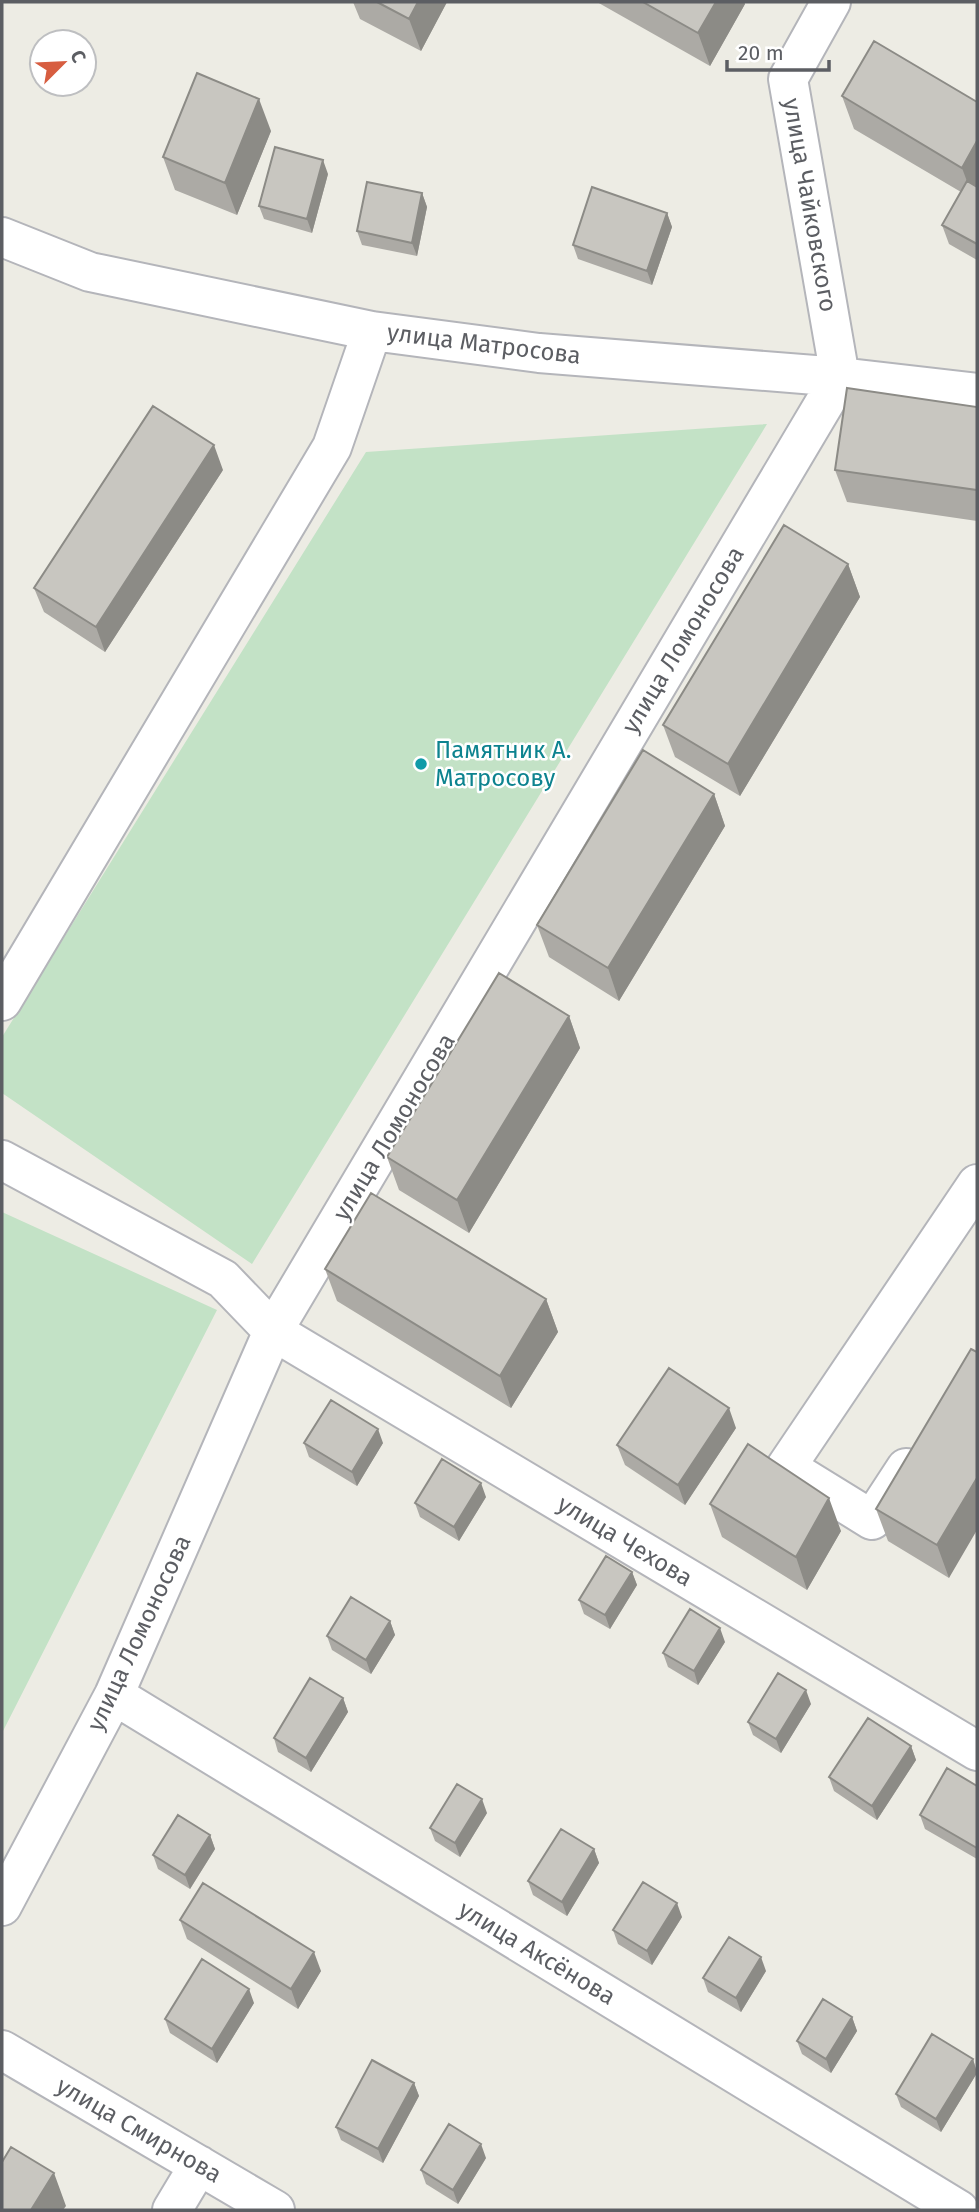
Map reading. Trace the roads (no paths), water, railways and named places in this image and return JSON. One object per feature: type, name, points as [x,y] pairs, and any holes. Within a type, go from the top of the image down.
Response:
[{"type":"street","name":"улица Чайковского","points":[[831,2],[788,79],[839,377]]},
{"type":"street","name":"улица Матросова","points":[[2,237],[90,272],[372,331],[539,353],[839,377],[977,393]]},
{"type":"street","points":[[2,1001],[331,447],[372,331]]},
{"type":"street","name":"улица Ломоносова","points":[[2,1906],[114,1695],[274,1331],[839,377]]},
{"type":"street","name":"улица Чехова","points":[[2,1160],[223,1279],[274,1331],[977,1751]]},
{"type":"street","points":[[925,1437],[872,1520],[786,1467],[977,1184]]},
{"type":"street","name":"улица Аксёнова","points":[[114,1695],[959,2210]]},
{"type":"street","name":"улица Смирнова","points":[[2,2050],[275,2210]]},
{"type":"street","points":[[172,2210],[199,2165]]},
{"type":"place","name":"Памятник А. Матросову","points":[[421,764]]}]
